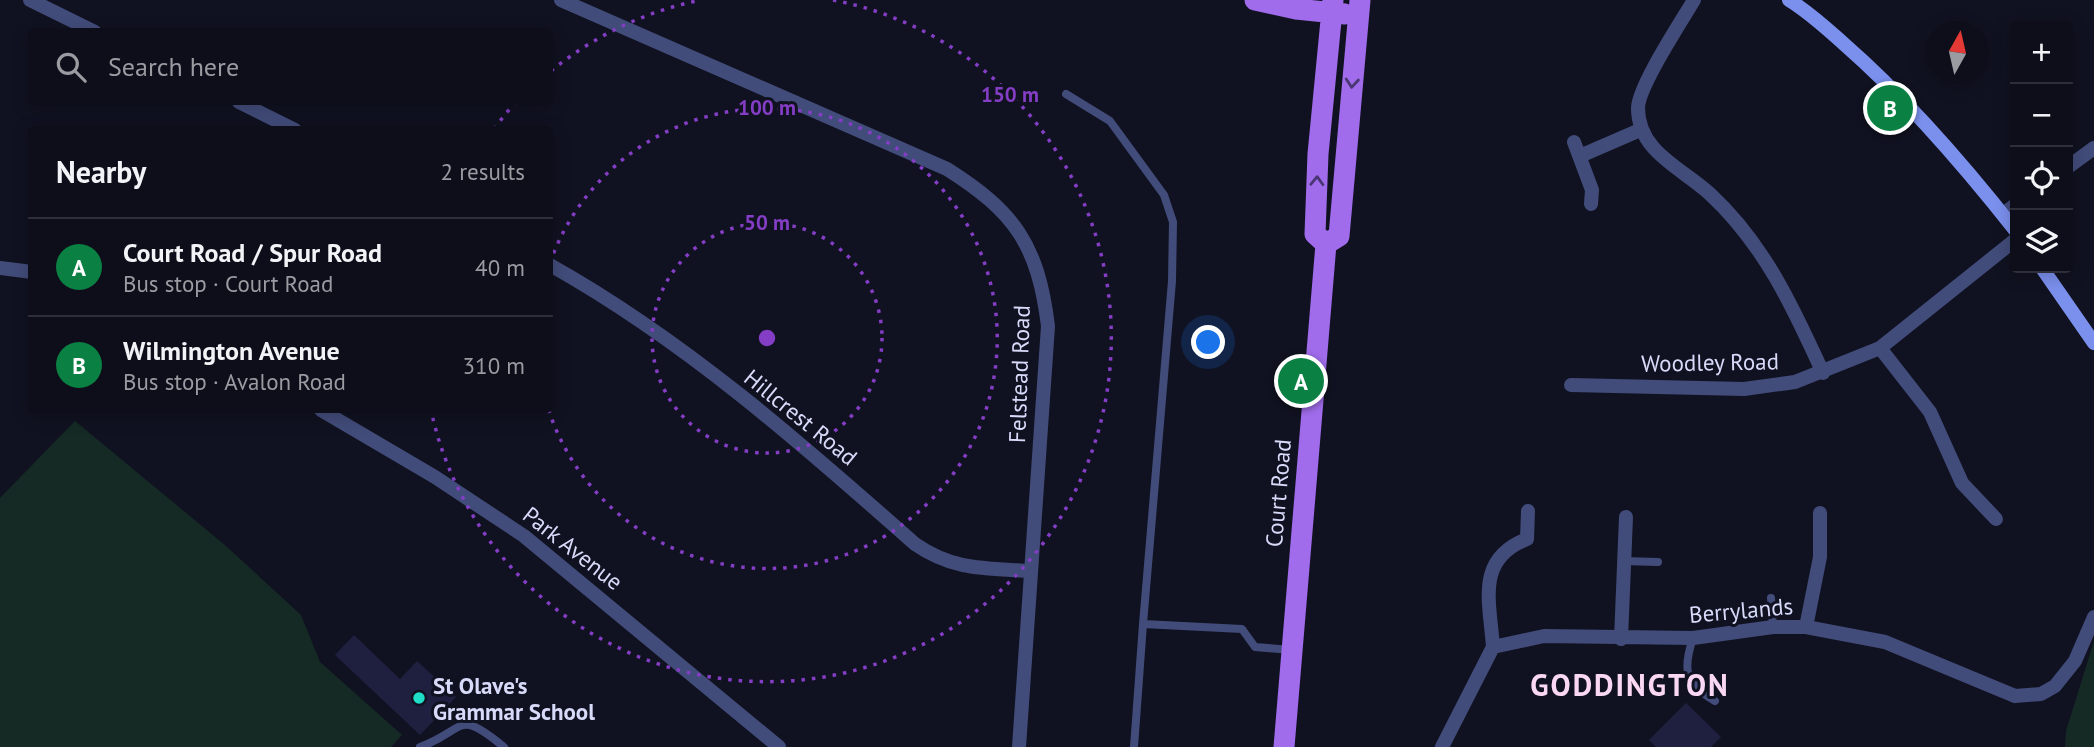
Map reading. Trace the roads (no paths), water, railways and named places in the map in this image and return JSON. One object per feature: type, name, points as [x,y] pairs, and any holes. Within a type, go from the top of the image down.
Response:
[{"type":"main road","points":[[1255,0],[1359,7]]},
{"type":"main road","name":"Court Road","points":[[1326,244],[1315,234],[1318,154],[1332,6]]},
{"type":"main road","name":"Court Road","points":[[1326,244],[1339,236],[1359,7]]},
{"type":"main road","name":"Court Road","points":[[1284,747],[1326,244]]},
{"type":"street","points":[[30,0],[87,28]]},
{"type":"street","name":"Felstead Road","points":[[561,0],[947,169],[986,194],[1015,227],[1036,262],[1048,326],[1019,747]]},
{"type":"street","points":[[1694,0],[1645,86],[1637,106],[1640,130],[1655,152],[1710,194],[1758,245],[1790,301],[1823,373]]},
{"type":"street","points":[[1789,0],[1803,8],[1869,66],[1932,130],[2010,223]]},
{"type":"street","points":[[245,105],[287,126]]},
{"type":"street","points":[[1591,204],[1592,190],[1577,149],[1640,130]]},
{"type":"street","points":[[2073,163],[2094,148]]},
{"type":"street","points":[[2003,214],[2010,209]]},
{"type":"street","name":"Woodley Road","points":[[1571,385],[1744,389],[1795,382],[1880,348],[2010,244]]},
{"type":"street","name":"Hillcrest Road","points":[[553,267],[672,344],[791,434],[915,544],[936,559],[960,567],[1031,571]]},
{"type":"street","points":[[0,268],[28,272]]},
{"type":"street","points":[[2045,273],[2094,343]]},
{"type":"street","points":[[1880,348],[1930,412],[1962,483],[1996,519]]},
{"type":"street","name":"Park Avenue","points":[[326,413],[435,477],[524,536],[779,747]]},
{"type":"street","points":[[1442,747],[1493,647],[1489,575],[1495,560],[1511,545],[1527,539],[1528,511]]},
{"type":"street","points":[[1806,627],[1821,557],[1820,513]]},
{"type":"street","points":[[1620,639],[1626,517]]},
{"type":"street","name":"Berrylands","points":[[1493,647],[1544,636],[1693,638],[1773,627],[1806,627],[1885,642],[2015,696],[2041,694],[2055,686],[2075,662],[2094,617]]},
{"type":"lane","points":[[1066,94],[1110,121],[1164,195],[1173,222],[1172,281],[1134,747]]},
{"type":"lane","points":[[1623,561],[1658,562]]},
{"type":"lane","points":[[1771,598],[1773,627]]},
{"type":"lane","points":[[1143,624],[1241,629],[1255,647],[1292,650]]},
{"type":"lane","points":[[1693,638],[1686,665],[1688,677],[1696,689],[1715,701]]},
{"type":"lane","points":[[419,747],[461,724],[471,724],[504,747]]},
{"type":"place","name":"Wilmington Avenue","points":[[1890,108]]},
{"type":"place","name":"Court Road / Spur Road","points":[[1301,381]]},
{"type":"place","name":"St Olave's Grammar School","points":[[419,698]]},
{"type":"district","name":"GODDINGTON","points":[[1630,684]]}]
